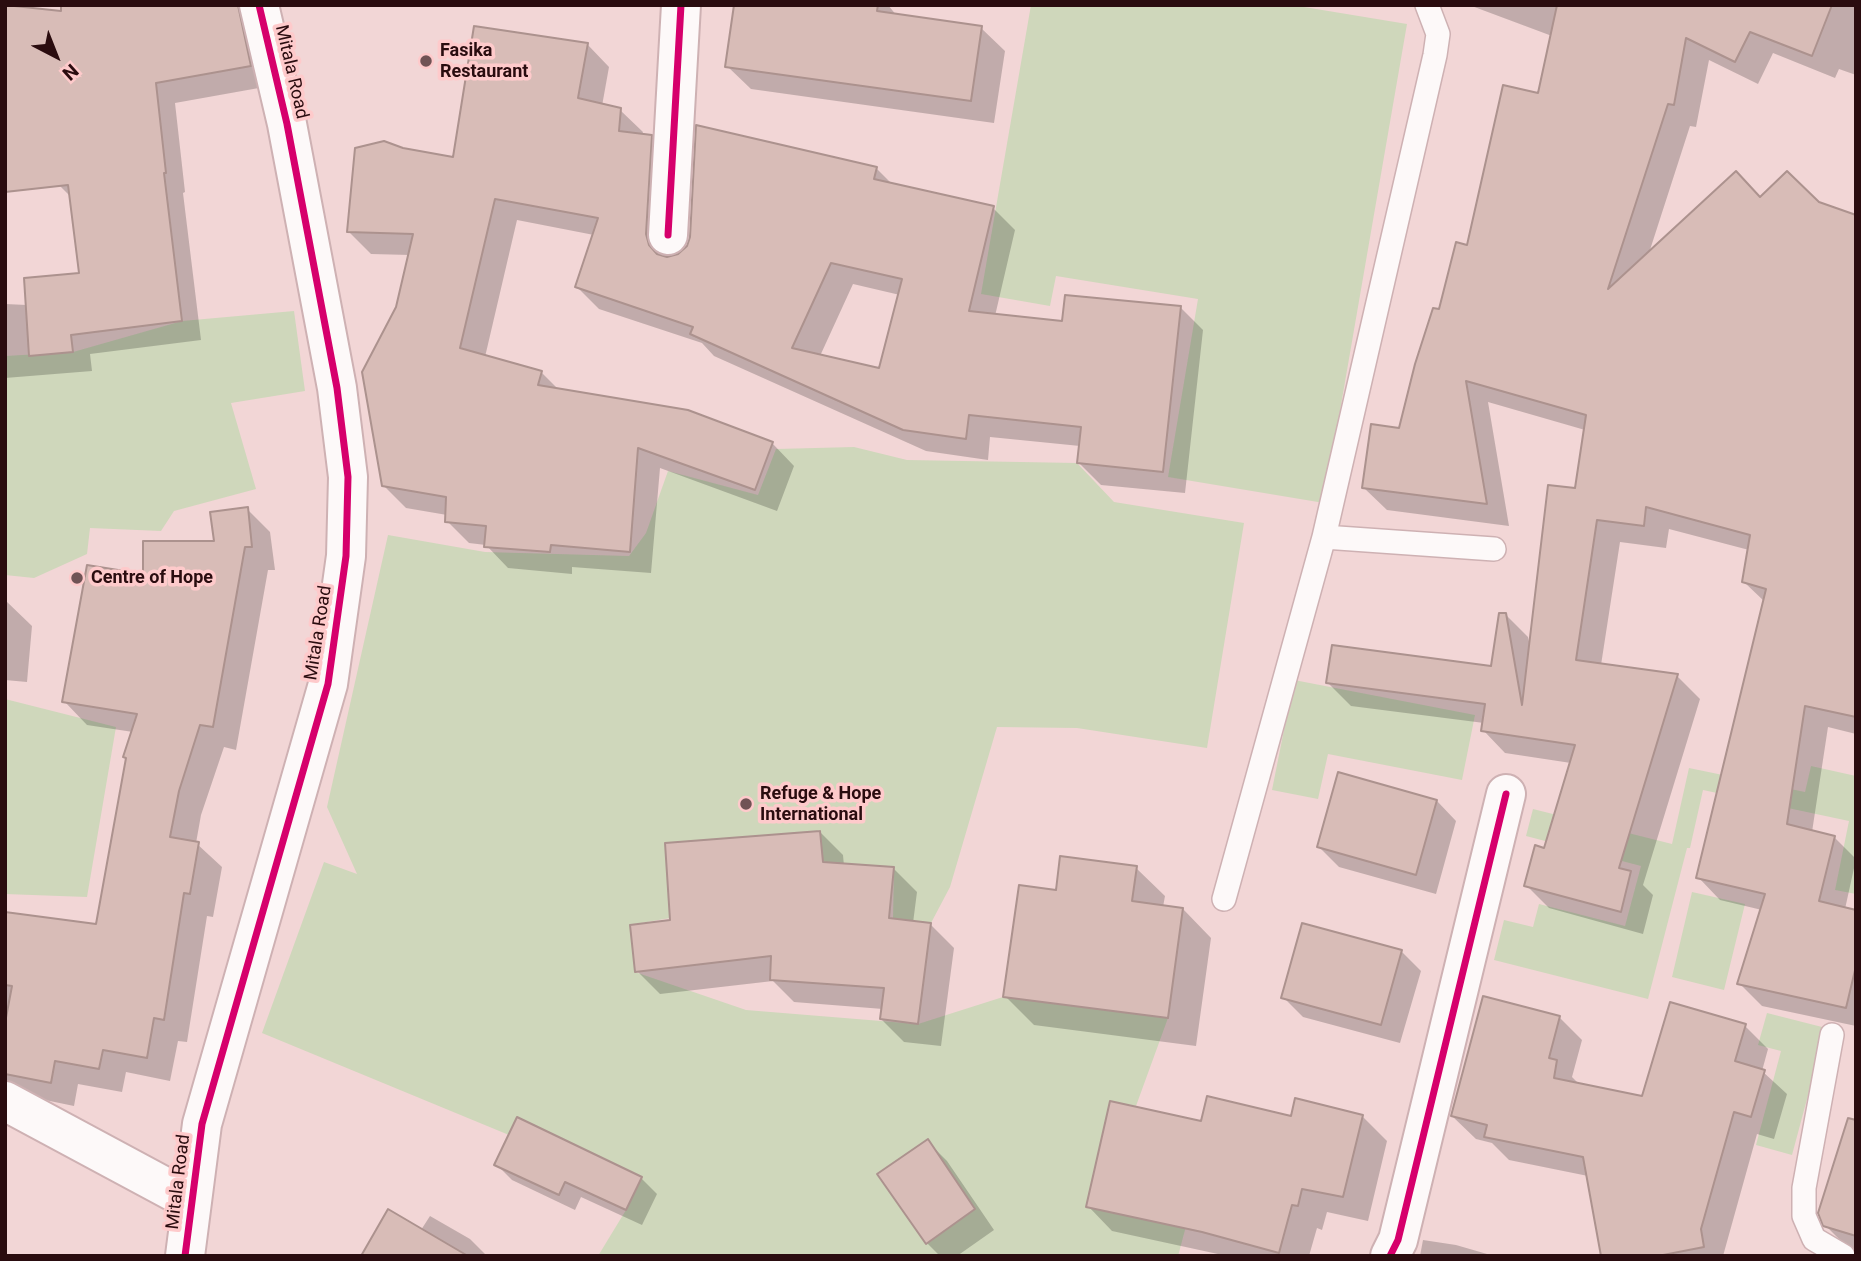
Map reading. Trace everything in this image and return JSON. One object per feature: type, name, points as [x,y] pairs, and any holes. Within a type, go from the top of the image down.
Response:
[{"type":"street","name":"Mitala Road","points":[[185,1256],[202,1124],[328,684],[346,556],[348,477],[337,388],[287,124],[259,5]]},
{"type":"street","points":[[668,235],[681,5]]},
{"type":"street","points":[[1390,1256],[1398,1240],[1506,794]]},
{"type":"street","points":[[5,1101],[191,1201]]},
{"type":"lane","points":[[1224,899],[1324,537],[1435,55],[1438,34],[1427,5]]},
{"type":"lane","points":[[1324,537],[1494,549]]},
{"type":"lane","points":[[1832,1035],[1804,1188],[1804,1216],[1814,1240],[1843,1256]]},
{"type":"green space","points":[[1031,5],[1292,5],[1407,24],[1324,503],[1168,477],[1198,299],[1056,276],[1050,306],[981,294]]},
{"type":"green space","points":[[294,311],[305,391],[231,403],[256,489],[174,511],[161,531],[90,528],[87,554],[34,578],[5,575],[5,356],[73,352],[182,321]]},
{"type":"green space","points":[[854,447],[907,460],[1077,463],[1114,502],[1244,523],[1207,748],[1077,728],[997,727],[950,887],[931,923],[893,918],[894,867],[823,866],[820,831],[665,843],[670,918],[630,925],[635,972],[746,1010],[918,1024],[1003,997],[1168,1018],[1136,1106],[1110,1101],[1086,1206],[1195,1193],[1178,1256],[598,1256],[642,1177],[517,1117],[509,1135],[262,1033],[324,862],[357,874],[327,807],[388,535],[485,552],[629,556],[646,533],[668,471],[758,495],[776,449]]},
{"type":"green space","points":[[1294,680],[1475,715],[1462,780],[1328,754],[1318,799],[1272,790]]},
{"type":"green space","points":[[5,699],[116,727],[87,897],[5,894]]},
{"type":"green space","points":[[1811,766],[1856,776],[1856,894],[1835,890],[1849,821],[1703,790],[1690,848],[1687,848],[1648,999],[1494,960],[1504,920],[1533,927],[1539,904],[1625,926],[1641,866],[1526,836],[1533,809],[1672,844],[1689,768],[1805,792]]},
{"type":"green space","points":[[1692,892],[1745,904],[1724,990],[1672,977]]},
{"type":"green space","points":[[1767,1013],[1826,1028],[1792,1155],[1756,1145],[1781,1051],[1758,1045]]},
{"type":"building","points":[[5,5],[61,11],[61,5],[238,5],[251,66],[156,83],[182,321],[71,335],[73,352],[29,356],[24,278],[79,273],[68,185],[5,192]]},
{"type":"building","points":[[734,5],[878,5],[877,11],[982,26],[971,101],[725,67]]},
{"type":"building","points":[[1557,5],[1832,5],[1812,56],[1750,32],[1735,62],[1686,38],[1674,105],[1668,104],[1608,289],[1736,171],[1760,197],[1787,171],[1819,202],[1856,215],[1856,717],[1805,706],[1787,824],[1835,836],[1819,901],[1856,910],[1856,966],[1846,1008],[1737,984],[1765,894],[1696,878],[1766,589],[1742,582],[1750,535],[1646,507],[1644,526],[1597,520],[1576,660],[1678,674],[1619,868],[1631,871],[1621,912],[1524,886],[1535,845],[1544,848],[1575,745],[1481,731],[1485,704],[1326,683],[1332,645],[1491,666],[1499,613],[1506,613],[1522,705],[1548,485],[1575,488],[1586,415],[1466,381],[1487,504],[1362,488],[1371,424],[1399,428],[1415,364],[1433,308],[1439,309],[1456,242],[1467,245],[1503,85],[1538,93]]},
{"type":"building","points":[[474,26],[588,43],[578,98],[621,108],[619,131],[652,135],[646,234],[649,245],[657,254],[667,257],[678,254],[687,246],[690,237],[696,125],[877,167],[874,179],[994,206],[969,311],[1062,321],[1065,295],[1181,306],[1163,472],[1077,463],[1081,427],[969,415],[966,439],[903,430],[690,334],[693,327],[575,287],[598,218],[495,199],[460,348],[542,371],[538,385],[688,410],[773,442],[755,490],[638,448],[630,552],[551,545],[550,552],[484,547],[486,526],[445,522],[446,497],[382,486],[362,372],[396,307],[413,234],[347,232],[355,148],[384,141],[403,148],[453,157]],"holes":[[[831,263],[902,279],[879,368],[792,348]]]},
{"type":"building","points":[[248,507],[252,547],[245,547],[213,727],[200,725],[179,791],[170,837],[199,842],[190,894],[184,893],[164,1020],[154,1018],[147,1058],[103,1050],[99,1069],[55,1061],[51,1083],[5,1074],[5,1023],[12,986],[5,985],[5,912],[96,924],[126,758],[123,757],[137,714],[62,702],[87,565],[143,574],[143,541],[214,541],[210,512]]},
{"type":"building","points":[[1338,772],[1437,800],[1416,875],[1317,847]]},
{"type":"building","points":[[820,831],[823,862],[894,867],[889,918],[931,923],[918,1024],[880,1019],[884,988],[770,980],[771,956],[635,972],[630,925],[670,920],[665,843]]},
{"type":"building","points":[[1060,856],[1137,866],[1132,901],[1183,908],[1168,1018],[1003,997],[1019,885],[1056,890]]},
{"type":"building","points":[[1302,923],[1402,950],[1381,1025],[1281,998]]},
{"type":"building","points":[[1483,996],[1560,1016],[1549,1058],[1557,1060],[1554,1078],[1642,1096],[1670,1002],[1746,1024],[1735,1061],[1765,1070],[1751,1117],[1734,1112],[1701,1229],[1704,1247],[1658,1256],[1601,1256],[1583,1157],[1484,1137],[1487,1125],[1451,1116]]},
{"type":"building","points":[[1207,1096],[1291,1116],[1295,1098],[1363,1115],[1343,1197],[1302,1189],[1298,1206],[1292,1205],[1279,1253],[1202,1232],[1086,1207],[1110,1101],[1201,1121]]},
{"type":"building","points":[[517,1117],[642,1177],[626,1210],[565,1182],[559,1195],[494,1165]]},
{"type":"building","points":[[1848,1118],[1856,1120],[1856,1236],[1823,1226],[1818,1213]]},
{"type":"building","points":[[928,1139],[975,1209],[926,1244],[877,1174]]},
{"type":"building","points":[[388,1209],[468,1256],[361,1256]]},
{"type":"cycle path","points":[[185,1256],[202,1124],[328,684],[346,556],[348,477],[337,388],[287,124],[259,5]]},
{"type":"cycle path","points":[[668,235],[681,5]]},
{"type":"cycle path","points":[[1390,1256],[1398,1240],[1506,794]]},
{"type":"place","name":"Fasika Restaurant","points":[[426,61]]},
{"type":"place","name":"Centre of Hope","points":[[77,578]]},
{"type":"place","name":"Refuge & Hope International","points":[[746,804]]}]
